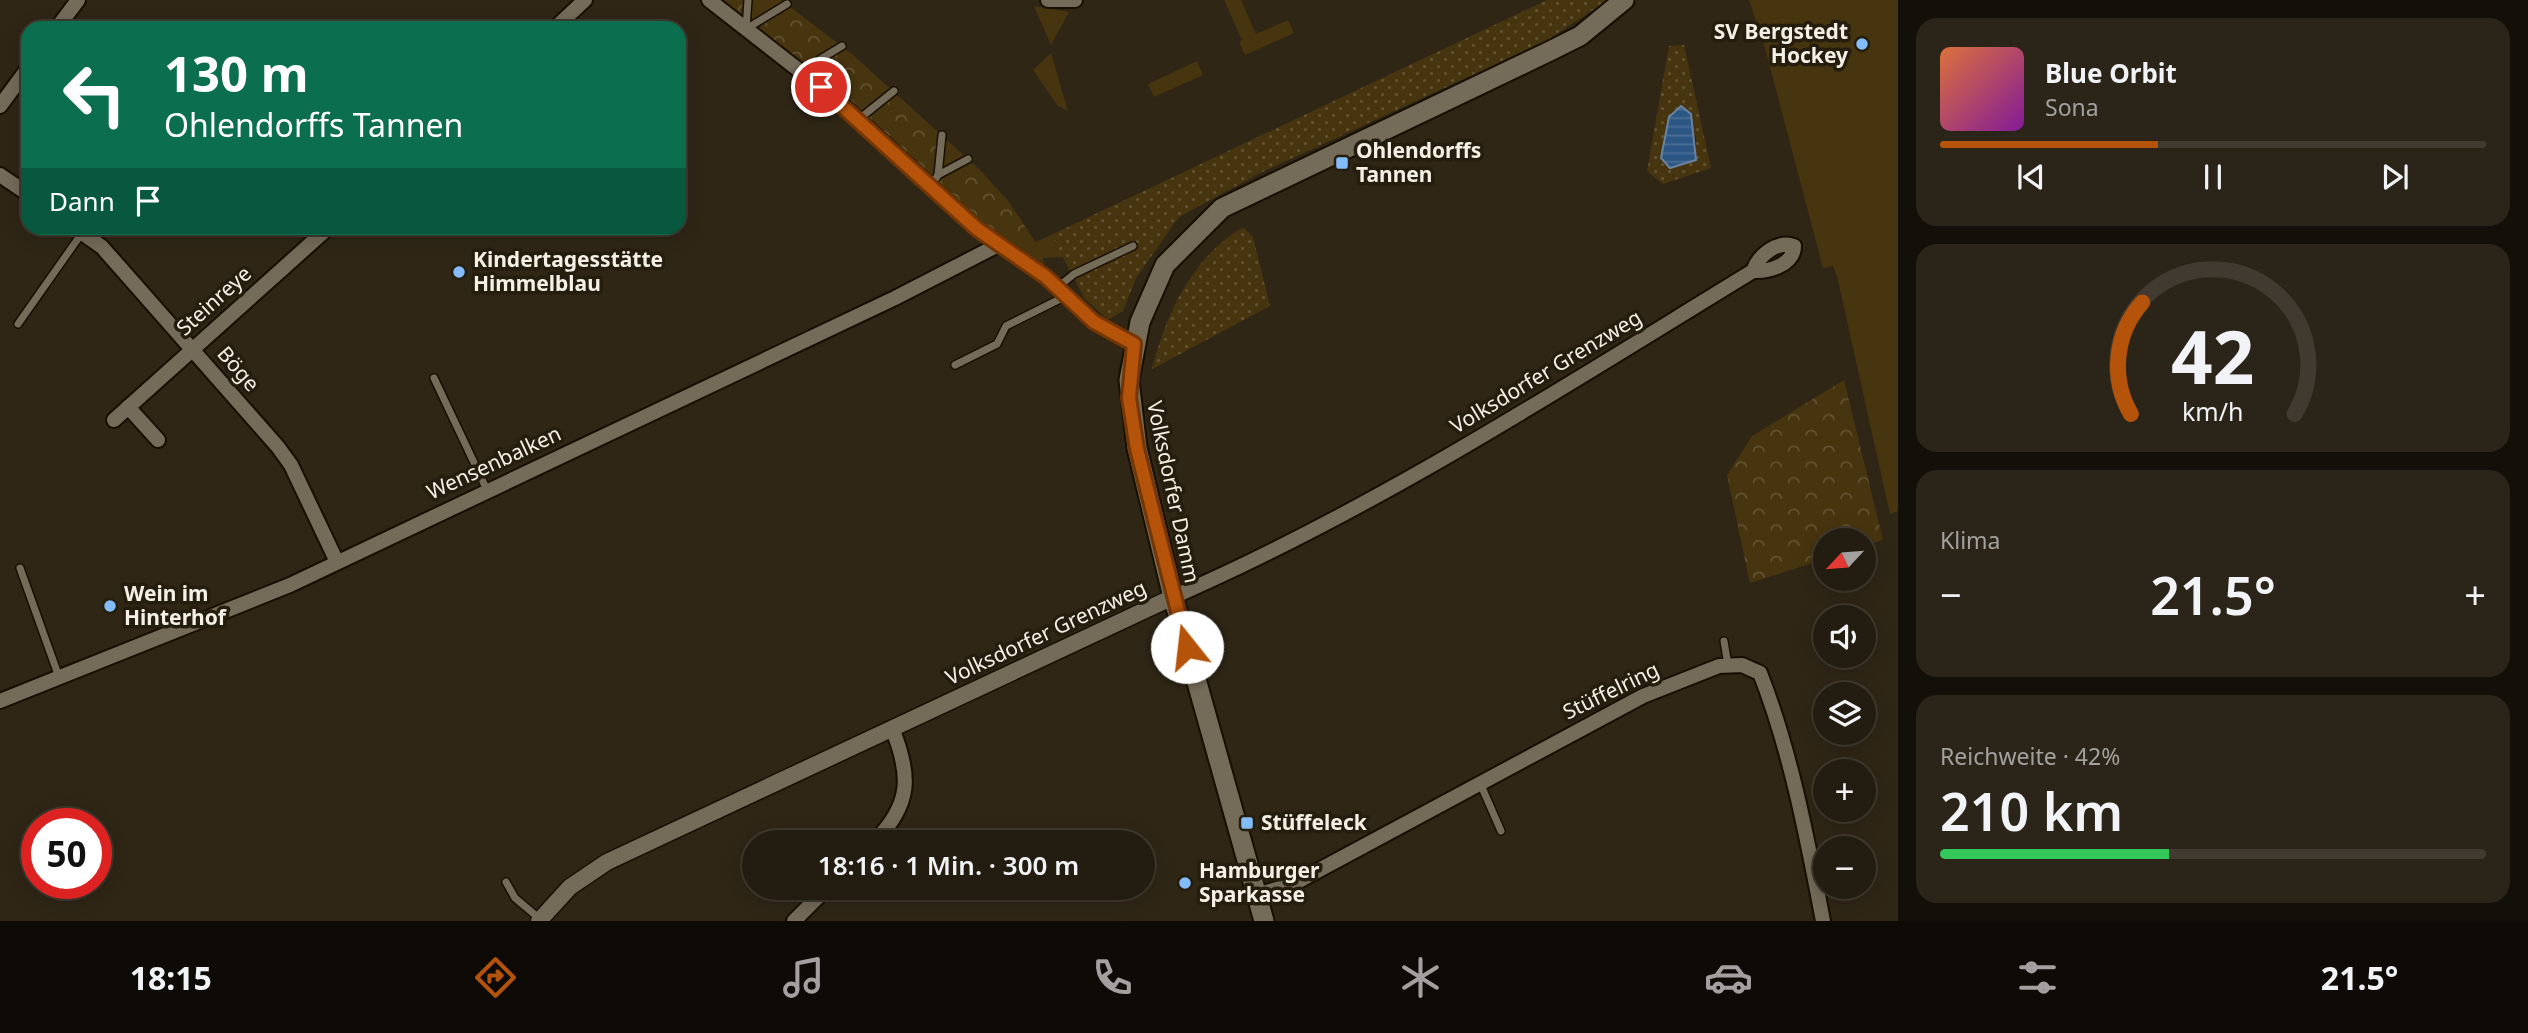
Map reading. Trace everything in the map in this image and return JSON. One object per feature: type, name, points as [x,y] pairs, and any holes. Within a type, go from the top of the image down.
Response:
[{"type":"main road","name":"Volksdorfer Damm","points":[[1264,921],[1172,597],[1132,417],[1129,380],[1134,344],[1165,265],[1222,208],[1580,36],[1624,0]]},
{"type":"street","points":[[62,21],[78,0]]},
{"type":"street","points":[[562,21],[585,0]]},
{"type":"street","points":[[709,0],[934,180],[998,245],[1062,291],[1094,322],[1134,344]]},
{"type":"street","points":[[1048,0],[1075,0]]},
{"type":"street","points":[[0,106],[21,78]]},
{"type":"street","points":[[0,175],[21,189]]},
{"type":"street","name":"Böge","points":[[86,235],[102,247],[193,349],[290,465],[337,562]]},
{"type":"street","name":"Steinreye","points":[[114,420],[320,235]]},
{"type":"street","name":"Wensenbalken","points":[[0,701],[290,585],[895,298],[998,245]]},
{"type":"street","name":"Volksdorfer Grenzweg","points":[[540,920],[570,887],[607,862],[1332,522],[1560,390],[1753,271]]},
{"type":"street","points":[[128,407],[158,440]]},
{"type":"street","points":[[1728,666],[1742,665],[1760,673],[1771,701],[1806,837],[1823,921]]},
{"type":"street","name":"Stüffelring","points":[[1257,895],[1293,884],[1643,696],[1719,666],[1728,666]]},
{"type":"street","points":[[884,830],[899,813],[906,787],[903,758],[892,728]]},
{"type":"street","points":[[794,921],[815,900]]},
{"type":"lane","points":[[746,29],[748,0]]},
{"type":"lane","points":[[746,29],[786,4]]},
{"type":"lane","points":[[805,75],[819,60],[842,46]]},
{"type":"lane","points":[[859,119],[894,91]]},
{"type":"lane","points":[[934,180],[942,135]]},
{"type":"lane","points":[[934,180],[968,159]]},
{"type":"lane","points":[[18,324],[76,235]]},
{"type":"lane","points":[[955,365],[997,344],[1006,326],[1062,291],[1074,274],[1133,246]]},
{"type":"lane","points":[[434,377],[487,490]]},
{"type":"lane","points":[[20,568],[60,677]]},
{"type":"lane","points":[[1724,641],[1728,666]]},
{"type":"lane","points":[[1479,782],[1501,831]]},
{"type":"lane","points":[[506,882],[515,898],[540,920]]},
{"type":"green space","points":[[709,0],[781,0],[853,55],[981,171],[1009,202],[1036,243],[1011,253]]},
{"type":"green space","points":[[1224,0],[1241,0],[1256,34],[1288,20],[1294,33],[1245,55],[1239,42],[1242,40]]},
{"type":"green space","points":[[1547,0],[1608,0],[1546,41],[1260,173],[1179,217],[1136,278],[1123,311],[1108,320],[1085,299],[1051,235]]},
{"type":"green space","points":[[1749,0],[1898,0],[1898,511],[1890,514],[1837,276],[1833,266],[1823,268],[1764,44]]},
{"type":"green space","points":[[1034,6],[1069,12],[1051,45]]},
{"type":"green space","points":[[1684,45],[1711,168],[1663,184],[1647,171],[1669,46]],"holes":[[[1696,135],[1696,160],[1670,168]]]},
{"type":"green space","points":[[1051,53],[1068,111],[1058,106],[1033,70]]},
{"type":"green space","points":[[1197,61],[1203,75],[1154,97],[1148,84]]},
{"type":"green space","points":[[1243,227],[1253,237],[1270,306],[1152,369],[1165,327],[1195,271],[1225,240]]},
{"type":"green space","points":[[1051,235],[1063,257],[1043,258],[1046,277],[1011,253]]},
{"type":"green space","points":[[1844,380],[1883,540],[1876,542],[1876,528],[1813,528],[1813,563],[1750,583],[1727,475],[1752,436]]},
{"type":"water","points":[[1681,106],[1691,114],[1696,160],[1670,168],[1661,158],[1669,117]]},
{"type":"place","name":"SV Bergstedt Hockey","points":[[1862,44]]},
{"type":"place","name":"Ohlendorffs Tannen","points":[[1342,163]]},
{"type":"place","name":"Kindertagesstätte Himmelblau","points":[[459,272]]},
{"type":"place","name":"Wein im Hinterhof","points":[[110,606]]},
{"type":"place","name":"Stüffeleck","points":[[1247,823]]},
{"type":"place","name":"Hamburger Sparkasse","points":[[1185,883]]},
{"type":"route","points":[[821,87],[977,229],[1046,277],[1094,322],[1122,340],[1134,344],[1129,398],[1137,449],[1172,597],[1187,647]]}]
